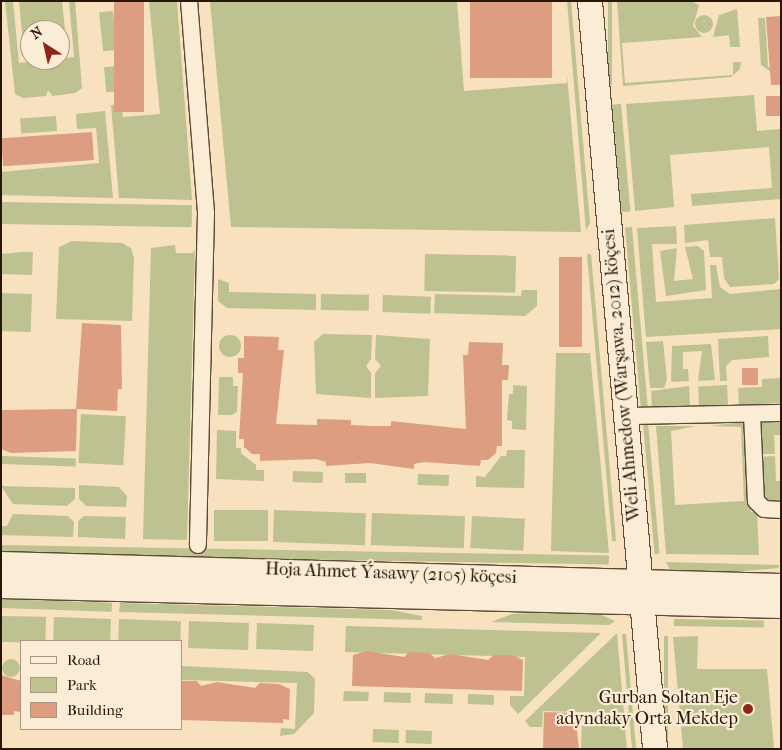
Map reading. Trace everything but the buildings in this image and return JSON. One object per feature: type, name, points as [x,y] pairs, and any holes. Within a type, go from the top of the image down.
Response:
[{"type":"main road","name":"Weli Ahmedow (Warşawa, 2012) köçesi","points":[[590,1],[655,749]]},
{"type":"main road","name":"Hoja Ahmet Ýasawy (2105) köçesi","points":[[1,564],[641,593],[781,606]]},
{"type":"main road","name":"Hoja Ahmet Ýasawy (2105) köçesi","points":[[1,586],[641,593],[781,586]]},
{"type":"street","points":[[189,1],[206,213],[198,545]]},
{"type":"street","points":[[626,416],[781,413]]},
{"type":"street","points":[[752,414],[756,501],[764,509],[781,510]]},
{"type":"green space","points":[[5,1],[13,1],[20,70],[70,70],[70,57],[74,57],[69,1],[75,1],[82,88],[75,93],[52,96],[48,90],[46,96],[23,98],[15,94]]},
{"type":"green space","points":[[19,1],[62,1],[64,20],[21,20]]},
{"type":"green space","points":[[149,1],[177,1],[192,200],[119,198],[111,105],[121,104],[123,117],[160,114]]},
{"type":"green space","points":[[210,1],[457,1],[464,91],[567,83],[567,75],[581,232],[231,227]]},
{"type":"green space","points":[[567,1],[571,1],[590,223],[586,230]]},
{"type":"green space","points":[[608,1],[612,1],[612,85],[608,85]]},
{"type":"green space","points":[[617,1],[691,1],[699,5],[693,26],[702,37],[622,43],[625,83],[733,75],[733,62],[741,62],[740,69],[731,77],[623,86]]},
{"type":"green space","points":[[737,9],[740,47],[730,47],[729,35],[713,37],[719,15]]},
{"type":"green space","points":[[113,11],[117,50],[103,51],[99,12]]},
{"type":"green space","points":[[704,15],[712,20],[713,24],[708,32],[704,33],[696,28],[695,24],[700,16]]},
{"type":"green space","points":[[758,18],[765,18],[768,67],[781,66],[771,72],[761,65]]},
{"type":"green space","points":[[118,66],[120,91],[106,92],[104,67]]},
{"type":"green space","points":[[754,95],[757,131],[781,129],[781,199],[692,206],[691,194],[772,188],[769,147],[670,155],[674,207],[635,211],[626,104]]},
{"type":"green space","points":[[621,104],[630,212],[621,212],[612,105]]},
{"type":"green space","points":[[105,111],[113,198],[1,195],[1,172],[99,163],[96,128],[77,129],[76,114]]},
{"type":"green space","points":[[56,116],[57,131],[21,133],[20,119]]},
{"type":"green space","points":[[1,202],[192,205],[192,227],[1,224]]},
{"type":"green space","points":[[775,218],[779,279],[774,284],[730,287],[724,278],[722,257],[710,257],[708,240],[685,243],[684,225]]},
{"type":"green space","points":[[676,226],[677,244],[652,244],[656,302],[712,298],[710,265],[716,265],[720,287],[730,294],[781,289],[781,329],[646,337],[637,228]]},
{"type":"green space","points":[[632,227],[648,407],[641,408],[625,228]]},
{"type":"green space","points":[[72,241],[122,243],[131,248],[134,258],[132,321],[56,319],[59,247]]},
{"type":"green space","points":[[175,245],[176,253],[193,253],[195,249],[187,540],[143,539],[151,248]]},
{"type":"green space","points":[[698,246],[704,251],[706,290],[666,296],[660,251],[677,248],[674,281],[693,279],[685,247]]},
{"type":"green space","points":[[33,252],[32,275],[1,274],[1,254]]},
{"type":"green space","points":[[425,254],[516,256],[515,293],[424,291]]},
{"type":"green space","points":[[587,254],[591,254],[616,541],[612,541]]},
{"type":"green space","points":[[218,279],[229,283],[229,292],[316,294],[316,310],[227,308],[218,301]]},
{"type":"green space","points":[[522,290],[537,290],[537,306],[525,316],[434,313],[435,294],[521,296]]},
{"type":"green space","points":[[1,293],[32,294],[31,332],[1,331]]},
{"type":"green space","points":[[321,294],[369,295],[369,311],[321,310]]},
{"type":"green space","points":[[383,295],[431,297],[430,314],[382,312]]},
{"type":"green space","points":[[323,334],[372,335],[371,359],[366,366],[371,373],[371,398],[316,394],[314,342]]},
{"type":"green space","points":[[230,335],[240,342],[241,346],[234,356],[230,357],[220,350],[219,346],[226,336]]},
{"type":"green space","points":[[376,335],[430,339],[428,396],[375,398],[375,373],[381,366],[375,359]]},
{"type":"green space","points":[[768,336],[769,357],[732,360],[726,366],[727,381],[720,381],[718,339]]},
{"type":"green space","points":[[663,341],[667,379],[664,388],[650,388],[646,342]]},
{"type":"green space","points":[[711,344],[715,380],[698,381],[702,351],[683,352],[683,369],[688,369],[689,381],[671,382],[672,346]]},
{"type":"green space","points":[[556,353],[590,353],[609,553],[551,551]]},
{"type":"green space","points":[[219,377],[233,377],[233,386],[238,386],[237,412],[232,415],[218,415]]},
{"type":"green space","points":[[781,378],[781,403],[739,405],[738,388],[762,387],[762,379]]},
{"type":"green space","points":[[513,385],[527,386],[526,430],[512,429],[512,421],[507,420],[509,394],[513,394]]},
{"type":"green space","points":[[727,385],[728,405],[699,406],[698,387]]},
{"type":"green space","points":[[689,386],[690,407],[652,408],[651,391]]},
{"type":"green space","points":[[81,414],[126,416],[123,465],[78,463]]},
{"type":"green space","points":[[747,421],[751,512],[757,512],[759,555],[666,554],[656,426],[696,426],[671,431],[675,505],[744,501],[741,427],[712,426]]},
{"type":"green space","points":[[781,421],[781,435],[774,435],[775,454],[760,454],[758,423]]},
{"type":"green space","points":[[643,422],[648,422],[660,553],[655,554]]},
{"type":"green space","points":[[217,430],[236,431],[236,448],[241,448],[241,453],[256,465],[256,470],[264,470],[264,481],[216,479]]},
{"type":"green space","points":[[507,450],[525,450],[524,488],[476,487],[476,476],[485,477],[501,456],[506,456]]},
{"type":"green space","points":[[1,456],[76,459],[76,467],[1,464]]},
{"type":"green space","points":[[775,456],[776,481],[781,481],[781,505],[763,500],[760,457]]},
{"type":"green space","points":[[293,471],[323,472],[323,483],[293,482]]},
{"type":"green space","points":[[345,473],[366,473],[366,483],[345,483]]},
{"type":"green space","points":[[418,474],[449,475],[449,486],[418,485]]},
{"type":"green space","points":[[79,485],[119,487],[127,496],[126,507],[86,506],[79,499]]},
{"type":"green space","points":[[1,486],[75,488],[75,499],[67,506],[13,504]]},
{"type":"green space","points":[[214,510],[268,510],[268,541],[214,541]]},
{"type":"green space","points":[[274,510],[366,513],[365,545],[273,542]]},
{"type":"green space","points":[[372,513],[465,516],[464,548],[371,545]]},
{"type":"green space","points":[[13,514],[68,516],[74,522],[73,537],[1,535],[1,526],[7,526]]},
{"type":"green space","points":[[84,516],[126,517],[125,539],[78,537],[78,521]]},
{"type":"green space","points":[[472,516],[525,519],[523,551],[470,548]]},
{"type":"green space","points":[[1,545],[609,556],[609,565],[1,554]]},
{"type":"green space","points":[[666,562],[779,565],[779,568],[722,573],[671,571]]},
{"type":"green space","points":[[1,599],[112,603],[112,612],[1,608]]},
{"type":"green space","points":[[120,603],[391,610],[422,616],[422,620],[119,612]]},
{"type":"green space","points":[[512,614],[599,614],[615,621],[609,625],[491,622]]},
{"type":"green space","points":[[1,616],[46,617],[46,640],[1,642]]},
{"type":"green space","points":[[54,617],[111,619],[110,640],[53,640]]},
{"type":"green space","points":[[119,619],[181,621],[180,640],[118,640]]},
{"type":"green space","points":[[674,619],[764,621],[764,628],[674,626]]},
{"type":"green space","points":[[189,621],[249,623],[248,650],[188,648]]},
{"type":"green space","points":[[257,623],[314,625],[313,651],[256,649]]},
{"type":"green space","points":[[346,626],[601,633],[518,714],[510,705],[510,696],[524,696],[525,657],[345,652]]},
{"type":"green space","points":[[617,633],[624,713],[543,711],[542,727],[530,727],[525,721]]},
{"type":"green space","points":[[622,634],[626,634],[636,749],[632,749]]},
{"type":"green space","points":[[664,636],[668,636],[668,749],[664,749]]},
{"type":"green space","points":[[698,636],[697,669],[767,669],[774,749],[683,749],[673,637]]},
{"type":"green space","points":[[7,659],[15,659],[20,664],[18,675],[7,677],[2,672],[2,664]]},
{"type":"green space","points":[[182,666],[308,672],[315,679],[314,713],[294,734],[280,736],[281,728],[295,729],[297,683],[182,680]]},
{"type":"green space","points":[[344,691],[369,692],[368,701],[343,701]]},
{"type":"green space","points":[[384,692],[411,693],[411,703],[384,702]]},
{"type":"green space","points":[[425,693],[453,694],[453,704],[425,703]]},
{"type":"green space","points":[[468,694],[494,695],[494,705],[468,704]]},
{"type":"green space","points":[[582,716],[624,718],[627,749],[581,749]]},
{"type":"green space","points":[[373,729],[399,730],[399,743],[373,742]]},
{"type":"green space","points":[[406,730],[432,731],[432,744],[406,743]]},
{"type":"place","name":"Gurban Soltan Eje adyndaky Orta Mekdep","points":[[748,709]]}]
